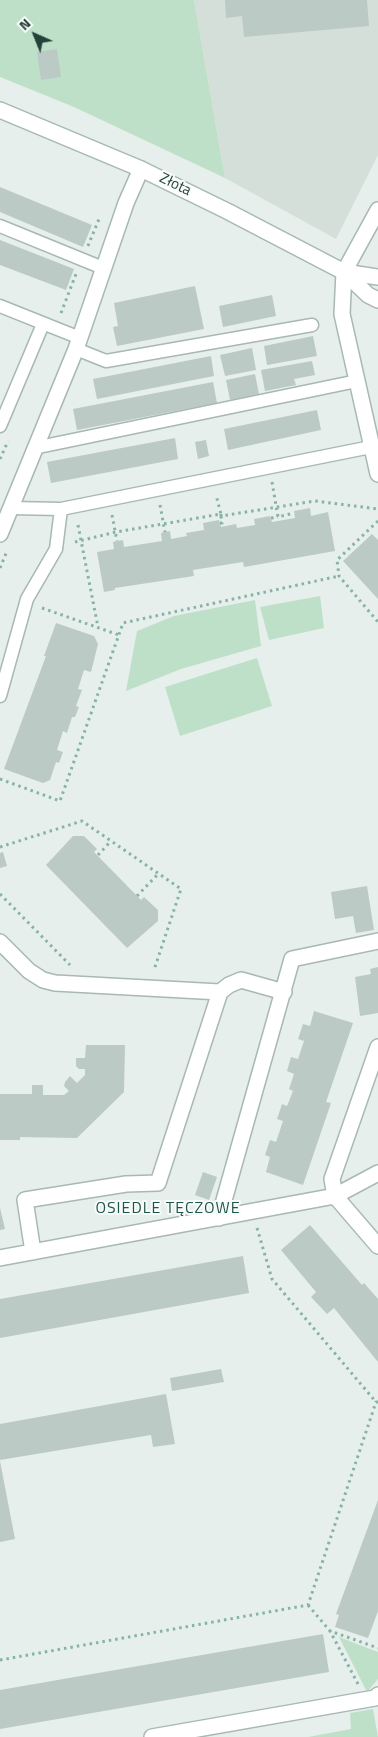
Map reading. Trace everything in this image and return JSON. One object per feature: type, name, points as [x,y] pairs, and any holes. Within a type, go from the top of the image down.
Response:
[{"type":"street","name":"Złota","points":[[0,110],[141,169],[344,272],[368,295],[378,300]]},
{"type":"street","points":[[0,534],[78,344],[126,203],[141,169]]},
{"type":"street","points":[[378,210],[344,272],[342,314],[378,474]]},
{"type":"street","name":"Złota","points":[[344,272],[378,277]]},
{"type":"street","points":[[218,1218],[292,959],[378,941]]},
{"type":"street","points":[[0,942],[29,971],[43,980],[220,992]]},
{"type":"street","points":[[32,1252],[25,1200],[126,1184],[158,1183],[220,992],[229,985],[241,980],[284,992]]},
{"type":"street","points":[[378,1047],[332,1179],[335,1196],[378,1246]]},
{"type":"street","points":[[0,1258],[335,1196],[378,1172]]},
{"type":"street","points":[[152,1737],[372,1697]]},
{"type":"lane","points":[[0,226],[103,268]]},
{"type":"lane","points":[[0,306],[43,324],[106,361],[312,325]]},
{"type":"lane","points":[[0,426],[43,324]]},
{"type":"lane","points":[[34,448],[357,382]]},
{"type":"lane","points":[[11,508],[61,510],[371,447]]},
{"type":"lane","points":[[0,696],[27,602],[56,549],[61,510]]},
{"type":"path","points":[[269,468],[278,517]]},
{"type":"path","points":[[213,480],[221,515],[222,523],[220,523]]},
{"type":"path","points":[[157,490],[165,532]]},
{"type":"path","points":[[109,499],[117,541]]},
{"type":"path","points":[[56,549],[81,540],[116,532],[315,501],[378,509]]},
{"type":"path","points":[[74,506],[98,628]]},
{"type":"path","points":[[271,518],[294,513]]},
{"type":"path","points":[[378,522],[337,560],[339,576],[378,622]]},
{"type":"path","points":[[0,779],[60,801],[123,623],[339,576]]},
{"type":"path","points":[[27,602],[119,635]]},
{"type":"path","points":[[0,847],[82,821],[181,889],[152,978]]},
{"type":"path","points":[[98,855],[111,841]]},
{"type":"path","points":[[137,896],[159,874]]},
{"type":"path","points":[[0,894],[76,971]]},
{"type":"path","points":[[252,1212],[272,1279],[377,1402],[308,1605]]},
{"type":"path","points":[[308,1605],[330,1631],[372,1697]]},
{"type":"path","points":[[0,1660],[308,1605]]},
{"type":"path","points":[[330,1631],[378,1648]]},
{"type":"shaded area","points":[[194,0],[378,0],[378,155],[336,239],[225,178]]},
{"type":"green space","points":[[0,0],[194,0],[225,178],[74,107],[0,77]]},
{"type":"green space","points":[[320,596],[324,628],[269,640],[260,607]]},
{"type":"green space","points":[[255,600],[261,646],[181,669],[126,691],[137,631],[174,616]]},
{"type":"green space","points":[[257,658],[272,706],[180,736],[165,687]]},
{"type":"green space","points":[[339,1637],[378,1652],[378,1679],[368,1691],[366,1690]]},
{"type":"green space","points":[[373,1709],[378,1737],[308,1737],[351,1729],[350,1713]]},
{"type":"building","points":[[225,0],[367,0],[369,26],[244,37],[242,16],[226,18]]},
{"type":"building","points":[[57,49],[61,77],[41,80],[37,52]]},
{"type":"building","points":[[0,187],[92,225],[83,247],[0,212]]},
{"type":"building","points":[[0,240],[74,269],[66,290],[0,265]]},
{"type":"building","points":[[195,286],[204,329],[117,346],[113,327],[118,326],[114,303]]},
{"type":"building","points":[[272,295],[276,316],[223,327],[219,306]]},
{"type":"building","points":[[313,336],[317,356],[267,365],[264,346]]},
{"type":"building","points":[[252,348],[256,370],[225,376],[220,355]]},
{"type":"building","points":[[211,356],[214,376],[97,399],[93,379]]},
{"type":"building","points":[[312,361],[315,375],[294,379],[296,385],[265,391],[261,370]]},
{"type":"building","points":[[255,374],[259,394],[230,400],[226,380]]},
{"type":"building","points":[[213,382],[217,403],[77,430],[73,409]]},
{"type":"building","points":[[317,410],[321,430],[228,450],[224,429]]},
{"type":"building","points":[[175,438],[178,459],[51,483],[47,462]]},
{"type":"building","points":[[206,440],[209,456],[198,459],[195,442]]},
{"type":"building","points":[[310,508],[311,516],[328,512],[335,551],[244,567],[243,562],[193,570],[194,576],[115,588],[115,590],[104,592],[97,552],[114,549],[113,542],[123,540],[124,547],[162,541],[161,533],[170,531],[171,539],[187,536],[186,533],[204,530],[203,523],[219,520],[221,527],[236,524],[237,528],[255,525],[254,519],[270,516],[272,522],[295,518],[294,511]]},
{"type":"building","points":[[372,534],[378,540],[378,599],[343,561]]},
{"type":"building","points":[[56,623],[94,636],[98,644],[91,672],[84,670],[78,689],[82,690],[76,706],[79,707],[75,717],[72,717],[67,733],[63,731],[57,750],[63,752],[59,763],[56,762],[50,780],[43,783],[4,769],[46,656],[44,656]]},
{"type":"building","points":[[73,836],[84,836],[97,849],[94,852],[141,900],[144,897],[158,910],[158,921],[127,948],[46,865]]},
{"type":"building","points":[[3,852],[7,866],[0,868],[0,853]]},
{"type":"building","points":[[367,886],[374,930],[356,933],[353,916],[335,919],[331,892]]},
{"type":"building","points":[[378,967],[378,1013],[360,1016],[355,977],[371,974],[370,969]]},
{"type":"building","points":[[314,1011],[353,1023],[326,1102],[331,1103],[303,1185],[266,1172],[270,1157],[265,1155],[270,1140],[276,1142],[283,1121],[277,1119],[282,1104],[287,1106],[293,1091],[289,1089],[294,1074],[287,1071],[291,1057],[298,1059],[304,1041],[298,1039],[303,1024],[310,1026]]},
{"type":"building","points":[[86,1045],[125,1045],[124,1092],[77,1138],[20,1137],[20,1140],[0,1140],[0,1094],[32,1094],[32,1085],[43,1085],[43,1095],[64,1095],[69,1091],[64,1086],[70,1076],[77,1083],[85,1075],[85,1069],[79,1069],[76,1066],[76,1058],[85,1058]]},
{"type":"building","points":[[203,1172],[217,1177],[209,1200],[195,1195]]},
{"type":"building","points":[[0,1208],[5,1229],[0,1230]]},
{"type":"building","points":[[310,1225],[362,1285],[364,1283],[378,1299],[378,1362],[334,1308],[327,1314],[311,1297],[316,1292],[281,1250]]},
{"type":"building","points":[[243,1256],[249,1293],[0,1338],[0,1299]]},
{"type":"building","points":[[221,1369],[224,1382],[172,1391],[170,1378]]},
{"type":"building","points":[[166,1394],[175,1444],[153,1447],[151,1435],[0,1460],[0,1424]]},
{"type":"building","points":[[0,1461],[15,1539],[0,1542]]},
{"type":"building","points":[[378,1500],[378,1611],[368,1638],[335,1627],[339,1615],[336,1614]]},
{"type":"building","points":[[323,1634],[329,1672],[0,1729],[0,1690]]},
{"type":"district","name":"OSIEDLE TĘCZOWE","points":[[168,1209]]}]
